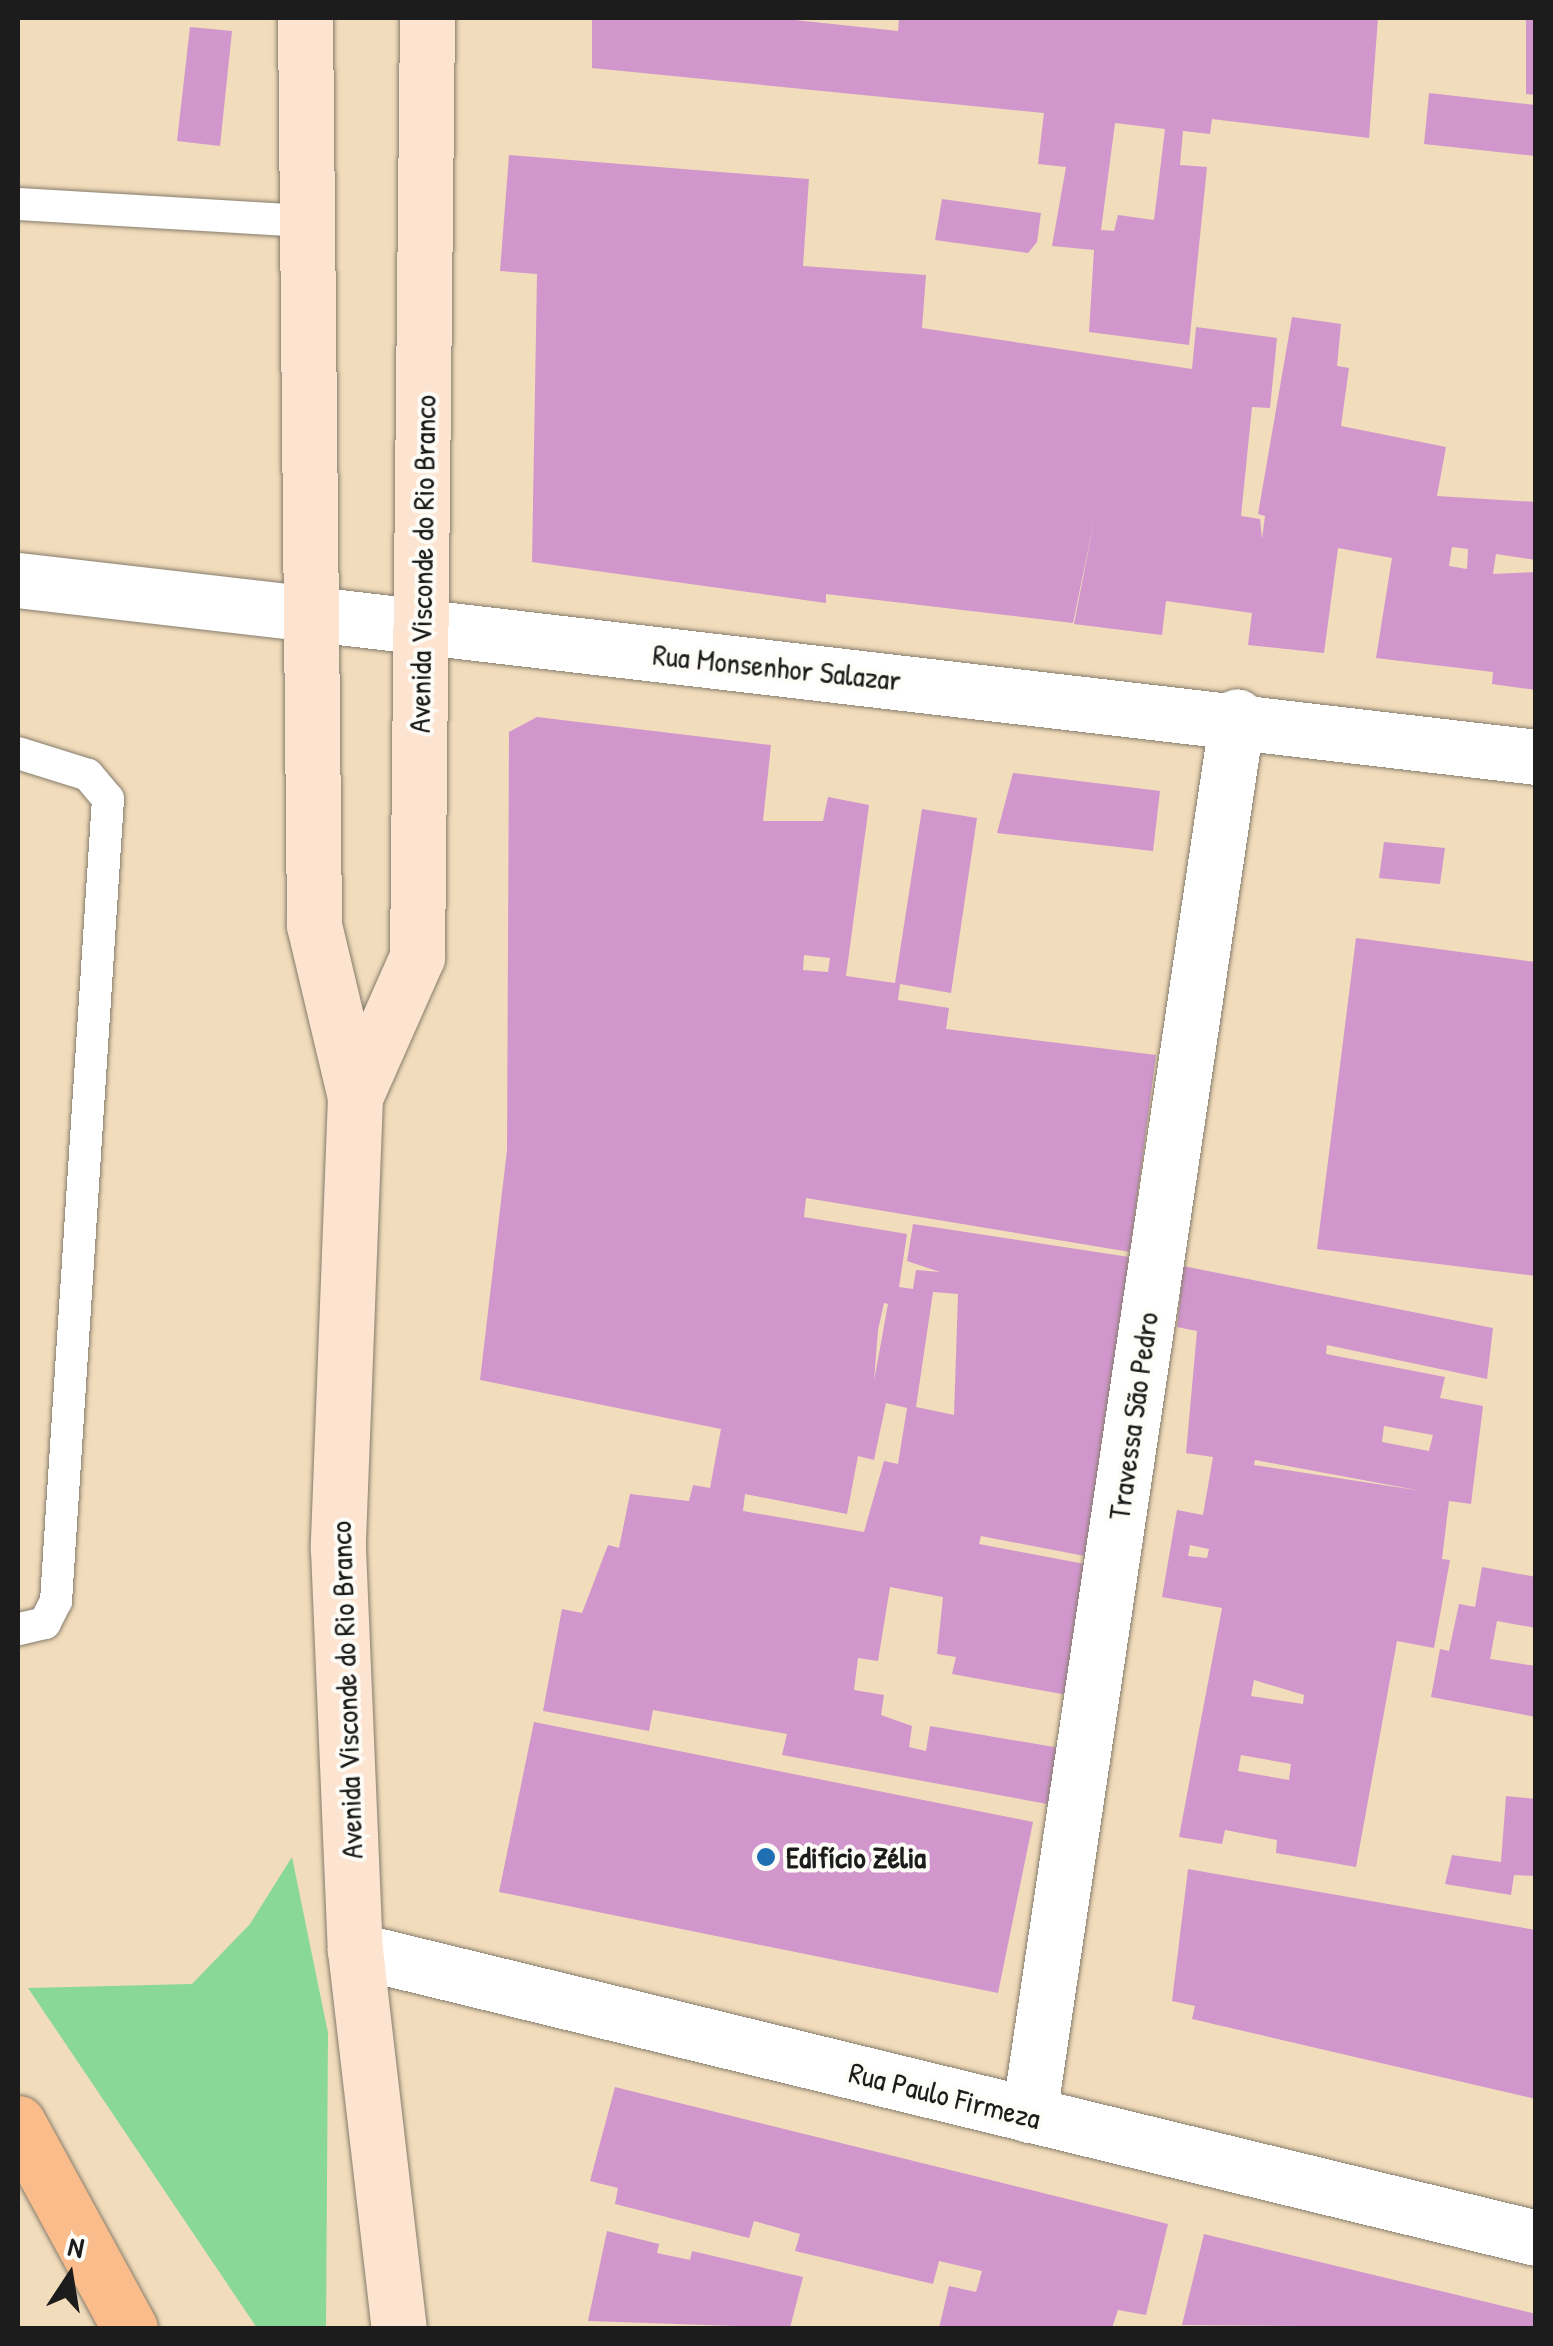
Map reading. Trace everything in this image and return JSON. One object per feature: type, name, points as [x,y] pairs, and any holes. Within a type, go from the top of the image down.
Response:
[{"type":"highway","points":[[18,2123],[130,2328]]},
{"type":"main road","name":"Avenida Visconde do Rio Branco","points":[[304,18],[305,613],[314,925],[355,1097],[338,1549],[355,1950],[401,2313]]},
{"type":"main road","name":"Avenida Visconde do Rio Branco","points":[[355,1097],[416,957],[427,18]]},
{"type":"street","name":"Rua Monsenhor Salazar","points":[[18,580],[422,630],[1237,716],[1536,757]]},
{"type":"street","name":"Travessa São Pedro","points":[[1028,2115],[1237,716]]},
{"type":"street","name":"Rua Paulo Firmeza","points":[[355,1950],[1536,2238]]},
{"type":"lane","points":[[18,204],[305,221]]},
{"type":"lane","points":[[18,754],[88,775],[108,799],[56,1601],[45,1623],[18,1629]]},
{"type":"green space","points":[[292,1857],[328,2033],[326,2328],[257,2328],[28,1988],[192,1984],[250,1924]]},
{"type":"building","points":[[592,18],[776,18],[898,31],[899,18],[1378,18],[1369,138],[1212,119],[1210,134],[1183,131],[1180,165],[1207,167],[1189,345],[1089,332],[1094,250],[1052,246],[1066,167],[1038,164],[1044,113],[592,68]],"holes":[[[1115,123],[1165,129],[1154,220],[1118,215],[1114,231],[1101,230]]]},
{"type":"building","points":[[1526,18],[1536,18],[1536,95],[1526,94]]},
{"type":"building","points":[[190,27],[232,31],[220,146],[177,141]]},
{"type":"building","points":[[1429,93],[1536,105],[1536,156],[1424,144]]},
{"type":"building","points":[[509,155],[809,179],[803,266],[926,275],[922,328],[1192,369],[1196,327],[1277,338],[1270,408],[1252,407],[1241,516],[1260,519],[1262,539],[1265,516],[1258,514],[1292,317],[1341,324],[1337,366],[1349,368],[1341,426],[1446,447],[1437,496],[1536,502],[1536,560],[1496,554],[1493,574],[1536,572],[1536,690],[1492,684],[1493,672],[1376,658],[1392,558],[1338,548],[1324,653],[1248,645],[1252,613],[1166,601],[1162,635],[1074,624],[1095,516],[1073,623],[826,594],[826,603],[532,562],[537,274],[500,271]],"holes":[[[1452,547],[1468,549],[1467,569],[1449,566]]]},
{"type":"building","points":[[942,199],[1041,213],[1037,242],[1028,253],[935,240]]},
{"type":"building","points":[[537,717],[771,745],[763,821],[823,821],[828,797],[869,805],[846,976],[895,983],[922,809],[977,818],[951,993],[900,984],[898,1000],[949,1008],[946,1029],[1156,1055],[1130,1252],[806,1198],[804,1217],[907,1234],[899,1287],[913,1289],[916,1270],[940,1272],[907,1261],[913,1224],[1129,1257],[1090,1557],[981,1536],[979,1544],[1090,1565],[1073,1696],[952,1674],[956,1657],[937,1654],[943,1597],[890,1587],[878,1661],[858,1658],[854,1690],[884,1695],[881,1715],[912,1726],[909,1747],[926,1751],[930,1726],[1066,1749],[1058,1806],[782,1755],[787,1734],[653,1710],[649,1731],[543,1711],[562,1609],[582,1613],[608,1545],[619,1548],[630,1494],[689,1501],[693,1485],[710,1488],[721,1429],[480,1380],[507,1150],[509,732]],"holes":[[[804,955],[830,958],[828,972],[803,970]],[[933,1292],[958,1294],[954,1415],[916,1407]],[[884,1303],[888,1304],[874,1381]],[[886,1403],[907,1408],[898,1464],[884,1461],[864,1532],[743,1511],[745,1494],[847,1514],[858,1456],[874,1460]]]},
{"type":"building","points":[[1013,773],[1160,791],[1153,851],[997,833]]},
{"type":"building","points":[[1384,842],[1445,848],[1440,884],[1379,878]]},
{"type":"building","points":[[1356,938],[1536,962],[1536,1276],[1317,1249]]},
{"type":"building","points":[[1183,1266],[1493,1328],[1487,1379],[1327,1345],[1326,1354],[1445,1377],[1440,1398],[1483,1406],[1471,1504],[1449,1501],[1442,1559],[1450,1560],[1434,1648],[1397,1641],[1356,1867],[1276,1853],[1277,1840],[1225,1830],[1222,1844],[1179,1837],[1222,1608],[1162,1597],[1177,1510],[1203,1515],[1213,1457],[1186,1453],[1197,1331],[1177,1327]],"holes":[[[1384,1426],[1433,1435],[1429,1451],[1382,1442]],[[1255,1460],[1422,1491],[1254,1465]],[[1190,1545],[1209,1549],[1207,1558],[1188,1556]],[[1254,1680],[1304,1695],[1303,1704],[1251,1696]],[[1241,1755],[1291,1764],[1289,1780],[1238,1771]]]},
{"type":"building","points":[[1482,1567],[1536,1577],[1536,1628],[1497,1621],[1490,1659],[1536,1666],[1536,1717],[1431,1697],[1440,1649],[1449,1651],[1459,1604],[1475,1607]]},
{"type":"building","name":"Edifício Zélia","points":[[534,1722],[1033,1822],[998,1993],[499,1892]]},
{"type":"building","points":[[1506,1796],[1536,1799],[1536,1876],[1514,1875],[1511,1895],[1445,1884],[1452,1855],[1501,1862]]},
{"type":"building","points":[[1188,1869],[1536,1930],[1536,2099],[1192,2019],[1195,2006],[1172,2001]]},
{"type":"building","points":[[615,2087],[1168,2224],[1146,2315],[1118,2310],[1112,2328],[939,2328],[949,2286],[976,2292],[982,2271],[939,2261],[933,2284],[795,2251],[800,2234],[754,2221],[749,2238],[615,2204],[618,2188],[590,2181]]},
{"type":"building","points":[[607,2231],[659,2244],[657,2253],[690,2260],[692,2251],[803,2277],[790,2328],[588,2321]]},
{"type":"building","points":[[1204,2234],[1536,2314],[1536,2328],[1182,2325]]},
{"type":"place","name":"Edifício Zélia","points":[[766,1857]]}]
